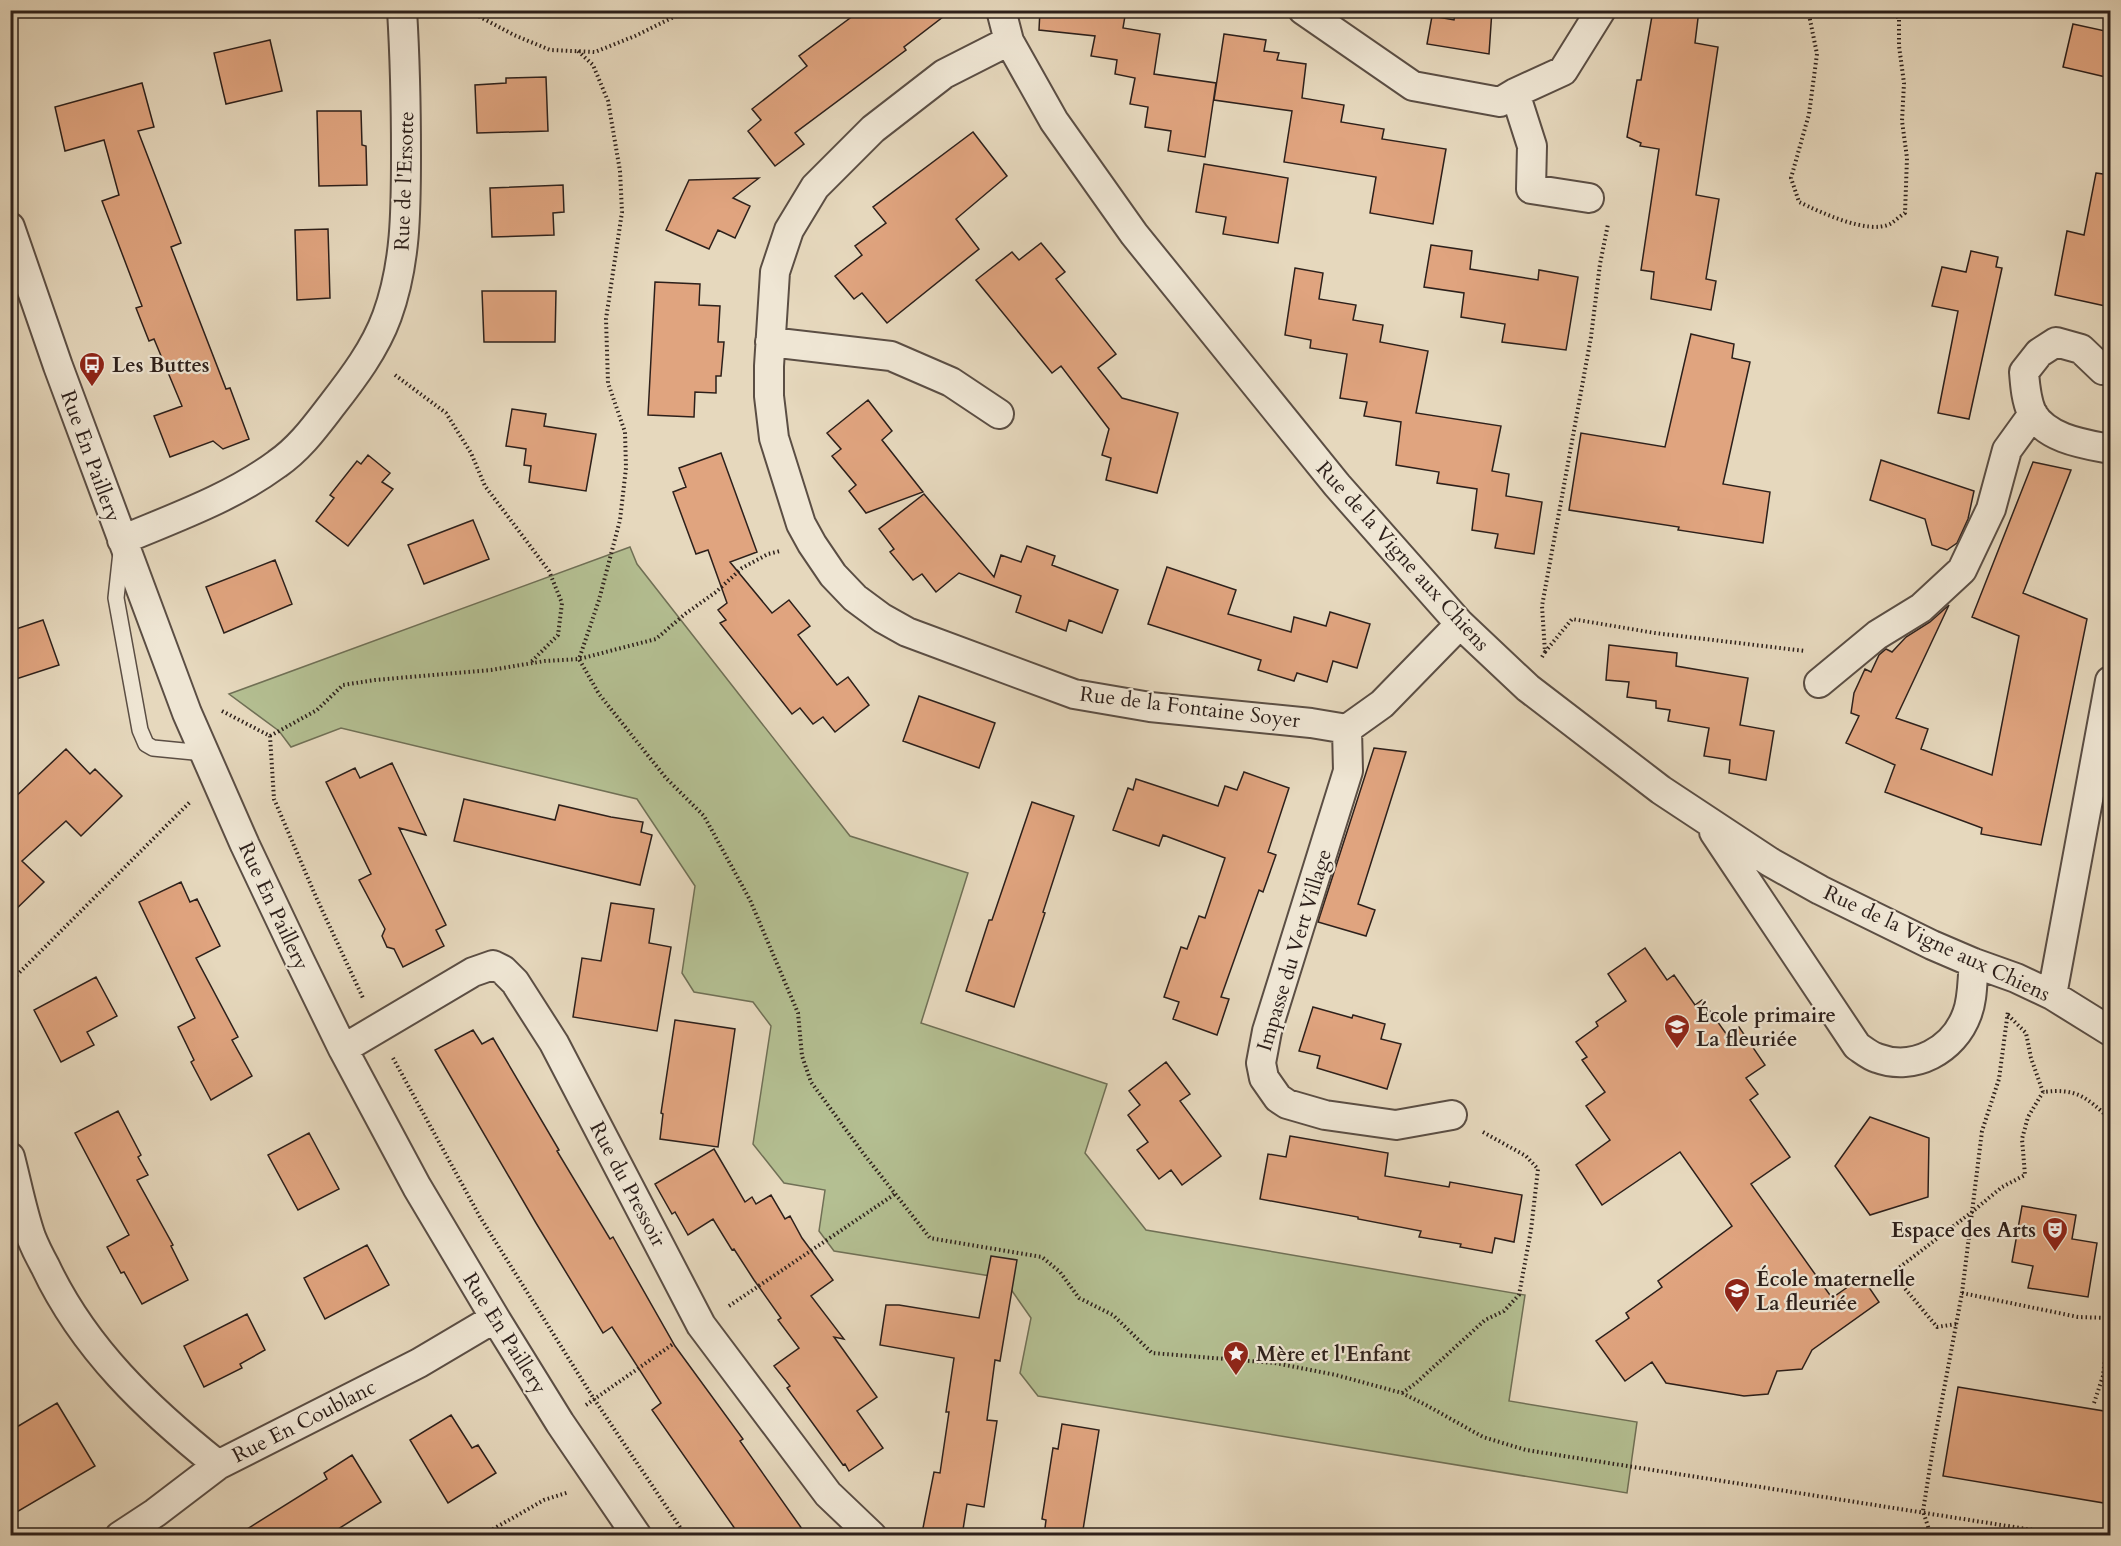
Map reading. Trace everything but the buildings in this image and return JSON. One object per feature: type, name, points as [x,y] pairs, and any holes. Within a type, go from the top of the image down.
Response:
[{"type":"street","name":"Rue de l'Ersotte","points":[[123,540],[232,491],[277,464],[306,438],[368,355],[386,318],[396,287],[406,222],[406,87],[402,10]]},
{"type":"street","name":"Rue de la Vigne aux Chiens","points":[[1000,10],[1009,41],[1054,121],[1134,234],[1337,485],[1460,624],[1528,688],[1661,790],[1708,823],[1820,890],[1974,963],[2052,994],[2110,1031]]},
{"type":"street","points":[[1303,10],[1413,86],[1500,102],[1563,71],[1601,10]]},
{"type":"street","name":"Rue de la Fontaine Soyer","points":[[1009,41],[944,74],[873,129],[815,187],[789,230],[775,272],[769,396],[774,438],[795,507],[812,544],[840,583],[855,598],[882,618],[906,632],[1052,687],[1098,699],[1347,729]]},
{"type":"street","points":[[1515,93],[1532,146],[1531,189],[1589,198]]},
{"type":"street","name":"Rue En Paillery","points":[[10,227],[17,270],[123,540],[186,713],[255,866],[344,1049],[417,1187],[495,1318],[637,1536]]},
{"type":"street","points":[[770,342],[891,356],[951,382],[999,414]]},
{"type":"street","points":[[2110,370],[2103,370],[2081,349],[2056,342],[2039,352],[2024,372],[2026,397],[2033,414],[2049,431],[2070,440],[2110,449]]},
{"type":"street","points":[[1820,683],[1877,635],[1921,608],[1962,570],[1990,509],[2007,450],[2033,414]]},
{"type":"street","points":[[1347,729],[1382,704],[1460,624]]},
{"type":"street","points":[[2052,994],[2110,681]]},
{"type":"street","name":"Impasse du Vert Village","points":[[1347,729],[1348,771],[1267,1031],[1261,1064],[1264,1078],[1278,1098],[1305,1111],[1325,1115],[1396,1125],[1452,1115]]},
{"type":"street","points":[[1708,823],[1857,1046],[1876,1058],[1896,1062],[1918,1059],[1936,1053],[1951,1041],[1961,1028],[1968,1012],[1974,963]]},
{"type":"street","name":"Rue du Pressoir","points":[[344,1049],[472,972],[493,965],[503,970],[515,982],[554,1043],[701,1325],[828,1494],[872,1536]]},
{"type":"street","points":[[10,1157],[32,1239],[60,1298],[96,1350],[125,1382],[175,1430],[218,1465]]},
{"type":"street","name":"Rue En Coublanc","points":[[120,1536],[155,1513],[218,1465],[419,1363],[495,1318]]},
{"type":"lane","points":[[123,540],[116,598],[140,730],[146,744],[153,748],[209,765]]},
{"type":"path","points":[[467,10],[514,35],[550,50],[595,52],[635,36],[687,10]]},
{"type":"path","points":[[1808,10],[1818,54],[1809,114],[1791,178],[1799,202],[1859,226],[1888,225],[1905,213],[1907,158],[1902,121],[1904,83],[1899,46],[1899,18],[1889,10]]},
{"type":"path","points":[[578,51],[592,65],[608,100],[620,171],[622,212],[606,319],[608,383],[625,432],[626,468],[620,520],[599,600],[579,658],[599,694],[666,778],[704,816],[750,900],[798,1013],[802,1056],[811,1082],[930,1238],[1042,1257],[1060,1272],[1079,1298],[1113,1315],[1152,1353],[1275,1363],[1402,1393],[1483,1437],[1527,1450],[2071,1536]]},
{"type":"path","points":[[1545,652],[1542,606],[1591,337],[1600,264],[1609,221],[1589,198]]},
{"type":"path","points":[[368,355],[446,413],[471,453],[485,486],[549,571],[562,603],[558,635],[530,664]]},
{"type":"path","points":[[270,736],[317,710],[343,686],[375,680],[491,670],[579,658],[656,639],[742,568],[768,554],[812,544]]},
{"type":"path","points":[[1528,688],[1545,652],[1572,619],[1727,643],[1820,653],[1856,652]]},
{"type":"path","points":[[10,982],[209,765]]},
{"type":"path","points":[[1931,1536],[1923,1511],[1962,1293],[1982,1131],[1998,1079],[2016,978]]},
{"type":"path","points":[[2008,1015],[2026,1033],[2031,1058],[2043,1092]]},
{"type":"path","points":[[2043,1092],[2061,1090],[2081,1095],[2110,1119]]},
{"type":"path","points":[[1956,1324],[1937,1328],[1892,1273],[2002,1186],[2025,1175],[2022,1139],[2028,1117],[2043,1092]]},
{"type":"path","points":[[1402,1393],[1485,1320],[1504,1311],[1519,1295],[1529,1241],[1538,1169],[1526,1156],[1452,1115]]},
{"type":"path","points":[[686,1536],[594,1399],[895,1194]]},
{"type":"path","points":[[1962,1293],[2078,1317],[2110,1316],[2103,1376],[2094,1403]]},
{"type":"path","points":[[481,1536],[544,1500],[570,1492],[596,1476]]},
{"type":"green space","points":[[630,547],[637,564],[850,836],[968,873],[921,1023],[1107,1084],[1085,1153],[1146,1230],[1525,1295],[1509,1401],[1637,1422],[1627,1493],[1038,1396],[1020,1373],[1031,1318],[1003,1278],[834,1251],[819,1231],[825,1190],[784,1183],[753,1144],[771,1026],[753,1002],[694,992],[682,973],[695,886],[637,799],[341,728],[291,747],[279,731],[229,694]]},
{"type":"place","name":"Les Buttes","points":[[92,388]]},
{"type":"place","name":"École primaire La fleuriée","points":[[1677,1050]]},
{"type":"place","name":"Espace des Arts","points":[[2055,1253]]},
{"type":"place","name":"École maternelle La fleuriée","points":[[1737,1314]]},
{"type":"place","name":"Mère et l'Enfant","points":[[1236,1377]]}]
